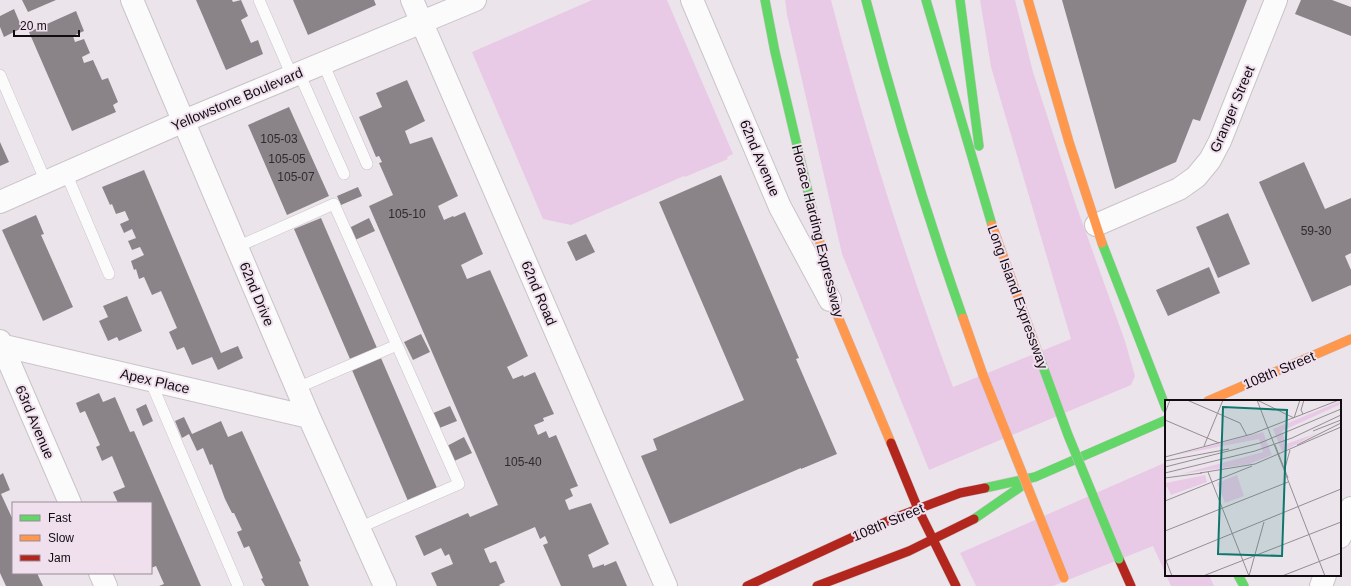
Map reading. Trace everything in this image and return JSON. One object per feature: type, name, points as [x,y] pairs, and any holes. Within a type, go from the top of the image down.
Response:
[{"type":"main road","name":"Horace Harding Expressway","points":[[765,0],[775,52],[836,312],[918,509],[956,586]]},
{"type":"main road","points":[[866,0],[888,81],[958,308],[983,375],[1066,582]]},
{"type":"main road","name":"Long Island Expressway","points":[[926,0],[988,213],[1074,449],[1131,586]]},
{"type":"main road","points":[[960,0],[988,213]]},
{"type":"main road","points":[[1028,0],[1066,136],[1096,225],[1165,405]]},
{"type":"main road","name":"108th Street","points":[[1210,400],[1351,339]]},
{"type":"main road","name":"108th Street","points":[[747,586],[894,518],[960,494],[1035,477],[1165,420]]},
{"type":"main road","name":"108th Street","points":[[817,586],[904,553],[970,522],[1035,477]]},
{"type":"main road","points":[[1239,576],[1244,586]]},
{"type":"street","name":"62nd Drive","points":[[132,0],[309,417],[385,586]]},
{"type":"street","name":"62nd Road","points":[[412,0],[666,586]]},
{"type":"street","name":"Yellowstone Boulevard","points":[[0,202],[184,121],[475,0]]},
{"type":"street","name":"62nd Avenue","points":[[692,0],[780,207],[836,312]]},
{"type":"street","name":"Granger Street","points":[[1096,225],[1179,189],[1196,177],[1210,160],[1220,140],[1276,0]]},
{"type":"street","name":"Apex Place","points":[[1,344],[309,417]]},
{"type":"street","name":"63rd Avenue","points":[[1,344],[70,502]]},
{"type":"street","points":[[1341,534],[1351,508]]},
{"type":"street","points":[[100,574],[106,586]]},
{"type":"street","points":[[1321,586],[1325,576]]},
{"type":"lane","points":[[259,0],[344,174]]},
{"type":"lane","points":[[323,63],[367,164]]},
{"type":"lane","points":[[0,75],[109,274]]},
{"type":"lane","points":[[237,247],[334,204],[459,484],[359,528]]},
{"type":"lane","points":[[297,388],[397,345]]},
{"type":"lane","points":[[150,380],[238,586]]},
{"type":"shaded area","points":[[592,0],[667,0],[733,154],[727,157],[728,159],[685,177],[684,176],[571,225],[543,219],[472,52]]},
{"type":"shaded area","points":[[785,0],[831,0],[887,195],[953,387],[1071,339],[991,67],[980,0],[1015,0],[1033,72],[1076,205],[1125,341],[1135,376],[1131,385],[929,470],[842,254],[787,15]]},
{"type":"shaded area","points":[[1164,463],[1165,573],[1153,546],[1053,586],[976,586],[960,553]]},
{"type":"shaded area","points":[[1166,576],[1209,576],[1214,586],[1171,586]]},
{"type":"building","points":[[22,0],[56,0],[28,12]]},
{"type":"building","points":[[196,0],[232,0],[233,2],[241,0],[248,16],[241,20],[251,43],[258,40],[263,54],[226,70]]},
{"type":"building","points":[[293,0],[374,0],[376,5],[308,35]]},
{"type":"building","points":[[1062,0],[1247,0],[1200,121],[1193,119],[1176,162],[1115,189]]},
{"type":"building","points":[[1301,0],[1332,0],[1351,7],[1351,36],[1295,14]]},
{"type":"building","points":[[14,9],[22,28],[4,37],[0,27],[0,16]]},
{"type":"building","points":[[76,11],[84,31],[73,36],[75,42],[84,39],[90,53],[82,57],[84,63],[93,60],[102,80],[108,78],[118,102],[113,105],[116,112],[72,131],[29,32]]},
{"type":"building","points":[[407,80],[425,121],[405,131],[410,144],[432,137],[458,196],[438,206],[444,220],[465,212],[483,254],[461,265],[467,279],[490,270],[528,356],[507,367],[513,379],[523,375],[524,377],[535,372],[554,414],[543,418],[544,421],[534,425],[538,435],[546,431],[549,438],[556,435],[578,486],[570,489],[573,496],[565,500],[569,510],[591,503],[609,544],[588,555],[593,568],[604,564],[604,566],[616,561],[627,586],[561,586],[543,545],[548,543],[545,536],[540,539],[535,527],[484,549],[490,563],[496,561],[505,582],[499,585],[500,586],[437,586],[431,573],[453,564],[449,554],[445,556],[441,548],[424,556],[415,536],[468,513],[470,517],[498,505],[369,206],[393,195],[379,163],[382,162],[379,156],[376,157],[359,117],[382,107],[376,93]]},
{"type":"building","points":[[289,107],[329,196],[287,215],[248,125]]},
{"type":"building","points":[[0,142],[9,162],[0,166]]},
{"type":"building","points":[[1304,162],[1325,209],[1351,198],[1351,253],[1345,256],[1351,270],[1351,285],[1312,302],[1259,182]]},
{"type":"building","points":[[144,170],[221,353],[238,346],[243,358],[218,370],[212,357],[192,365],[184,347],[177,350],[169,332],[177,328],[161,291],[152,295],[144,277],[139,279],[136,269],[134,270],[131,261],[144,255],[140,247],[132,250],[128,241],[136,238],[132,229],[124,233],[120,224],[129,220],[125,211],[116,214],[102,187]]},
{"type":"building","points":[[721,175],[799,358],[796,359],[837,454],[670,524],[641,456],[657,450],[653,439],[744,400],[659,202]]},
{"type":"building","points":[[358,187],[362,196],[341,205],[337,196]]},
{"type":"building","points":[[1228,213],[1250,264],[1218,278],[1196,227]]},
{"type":"building","points":[[36,215],[44,234],[41,235],[73,307],[43,321],[2,230]]},
{"type":"building","points":[[321,218],[377,348],[350,359],[294,229]]},
{"type":"building","points":[[369,218],[375,231],[355,240],[349,228]]},
{"type":"building","points":[[586,234],[595,252],[576,261],[567,242]]},
{"type":"building","points":[[1209,267],[1220,293],[1168,316],[1156,290]]},
{"type":"building","points":[[127,296],[142,331],[119,341],[117,337],[108,341],[99,321],[108,317],[103,306]]},
{"type":"building","points":[[421,334],[430,352],[413,360],[404,342]]},
{"type":"building","points":[[381,358],[437,488],[408,501],[352,370]]},
{"type":"building","points":[[99,393],[103,402],[115,397],[130,432],[134,431],[201,586],[159,586],[164,584],[156,566],[152,568],[152,502],[118,502],[113,492],[125,487],[112,456],[102,461],[96,447],[100,445],[85,411],[80,413],[76,403]]},
{"type":"building","points":[[146,404],[153,421],[143,426],[136,409]]},
{"type":"building","points":[[450,406],[457,421],[437,429],[431,414]]},
{"type":"building","points":[[184,417],[192,434],[221,421],[228,437],[242,431],[301,561],[299,562],[309,586],[265,586],[249,546],[244,548],[237,532],[242,530],[225,499],[212,464],[210,465],[203,448],[197,451],[189,434],[182,438],[175,421]]},
{"type":"building","points":[[464,437],[472,453],[452,462],[445,447]]},
{"type":"building","points":[[3,473],[10,490],[1,494],[12,518],[12,574],[37,574],[43,586],[6,586],[0,573],[0,475]]},
{"type":"traffic: fast","points":[[765,0],[775,52],[813,213]]},
{"type":"traffic: fast","points":[[866,0],[911,160],[963,318]]},
{"type":"traffic: fast","points":[[926,0],[992,225]]},
{"type":"traffic: fast","points":[[960,0],[979,146]]},
{"type":"traffic: fast","points":[[1102,243],[1165,405]]},
{"type":"traffic: fast","points":[[1038,353],[1068,435],[1119,559]]},
{"type":"traffic: fast","points":[[985,488],[1035,477],[1165,420]]},
{"type":"traffic: fast","points":[[974,519],[1026,483]]},
{"type":"traffic: fast","points":[[1239,576],[1244,586]]},
{"type":"traffic: slow","points":[[1028,0],[1069,142],[1102,243]]},
{"type":"traffic: slow","points":[[813,213],[836,312],[891,443]]},
{"type":"traffic: slow","points":[[992,225],[1038,353]]},
{"type":"traffic: slow","points":[[963,318],[983,375]]},
{"type":"traffic: slow","points":[[1210,400],[1351,339]]},
{"type":"traffic: slow","points":[[983,375],[1064,578]]},
{"type":"traffic: jam","points":[[891,443],[918,509],[956,586]]},
{"type":"traffic: jam","points":[[747,586],[894,518],[960,493],[985,488]]},
{"type":"traffic: jam","points":[[817,586],[909,551],[974,519]]},
{"type":"traffic: jam","points":[[1119,559],[1131,586]]}]
